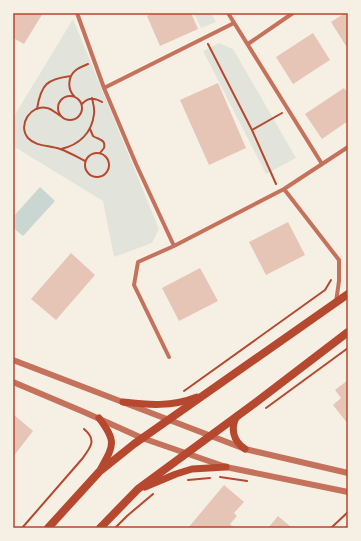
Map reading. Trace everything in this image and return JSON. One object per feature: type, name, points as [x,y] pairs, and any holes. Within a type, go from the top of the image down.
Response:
[{"type":"main road","points":[[48,528],[99,472],[142,438],[348,294]]},
{"type":"main road","points":[[100,528],[138,489],[348,332]]},
{"type":"main road","points":[[123,402],[166,405],[186,402],[211,390]]},
{"type":"main road","points":[[237,416],[234,421],[233,433],[239,444],[245,449]]},
{"type":"main road","points":[[99,418],[110,433],[112,443],[110,452],[99,472]]},
{"type":"main road","points":[[130,497],[149,485],[185,471],[192,469],[226,467]]},
{"type":"street","points":[[77,13],[104,88],[136,164],[174,246]]},
{"type":"street","points":[[228,13],[322,164]]},
{"type":"street","points":[[248,44],[293,13]]},
{"type":"street","points":[[104,88],[234,23]]},
{"type":"street","points":[[169,357],[134,285],[138,262],[174,246],[284,189],[348,146]]},
{"type":"street","points":[[284,189],[339,260],[339,281],[336,302]]},
{"type":"street","points":[[13,360],[245,449],[348,473]]},
{"type":"street","points":[[13,382],[99,418],[142,438],[226,467],[348,492]]},
{"type":"path","points":[[205,38],[252,130],[279,191]]},
{"type":"path","points":[[85,162],[60,149],[34,143],[29,140],[24,129],[28,115],[37,109],[48,108],[68,120],[75,120],[81,114],[82,104],[71,94],[69,82],[74,71],[80,67],[95,62]]},
{"type":"path","points":[[37,109],[39,95],[46,86],[56,78],[72,76]]},
{"type":"path","points":[[61,116],[58,109],[60,102],[67,97],[75,97]]},
{"type":"path","points":[[82,104],[92,98],[100,100],[104,103],[110,102]]},
{"type":"path","points":[[92,98],[95,113],[90,132],[93,136],[102,140],[104,148],[99,153],[90,155],[85,162],[86,169],[90,175],[98,177],[102,176],[108,171],[109,163],[105,156],[99,153]]},
{"type":"path","points":[[252,130],[288,109]]},
{"type":"path","points":[[60,149],[77,143],[86,136],[92,126]]},
{"type":"path","points":[[179,393],[325,290],[339,268]]},
{"type":"path","points":[[265,409],[348,348]]},
{"type":"path","points":[[22,528],[91,447],[92,439],[84,429]]},
{"type":"path","points":[[217,477],[252,482]]},
{"type":"path","points":[[184,481],[211,478]]},
{"type":"path","points":[[115,528],[156,492]]},
{"type":"path","points":[[331,528],[348,512]]},
{"type":"shaded area","points":[[194,13],[211,13],[216,22],[201,28]]},
{"type":"shaded area","points":[[73,19],[159,229],[152,243],[114,257],[103,201],[13,146],[13,118]]},
{"type":"shaded area","points":[[219,43],[233,49],[296,158],[266,174],[203,51]]},
{"type":"shaded area","points":[[40,187],[55,201],[23,236],[13,228],[13,217]]},
{"type":"building","points":[[13,13],[43,13],[24,44],[13,38]]},
{"type":"building","points":[[153,13],[191,13],[198,29],[160,46],[147,16]]},
{"type":"building","points":[[345,13],[348,13],[348,45],[346,46],[331,22]]},
{"type":"building","points":[[313,33],[330,60],[293,84],[276,57]]},
{"type":"building","points":[[218,83],[246,148],[209,165],[180,100]]},
{"type":"building","points":[[344,88],[348,94],[348,121],[322,139],[305,114]]},
{"type":"building","points":[[288,222],[305,255],[266,275],[249,242]]},
{"type":"building","points":[[71,253],[95,275],[56,320],[31,299]]},
{"type":"building","points":[[200,268],[218,301],[179,321],[162,288]]},
{"type":"building","points":[[348,380],[348,424],[333,405],[341,398],[335,390]]},
{"type":"building","points":[[13,414],[33,431],[13,457]]},
{"type":"building","points":[[224,485],[244,502],[234,513],[237,516],[230,524],[234,528],[188,528]]},
{"type":"building","points":[[278,516],[292,528],[268,528]]}]
